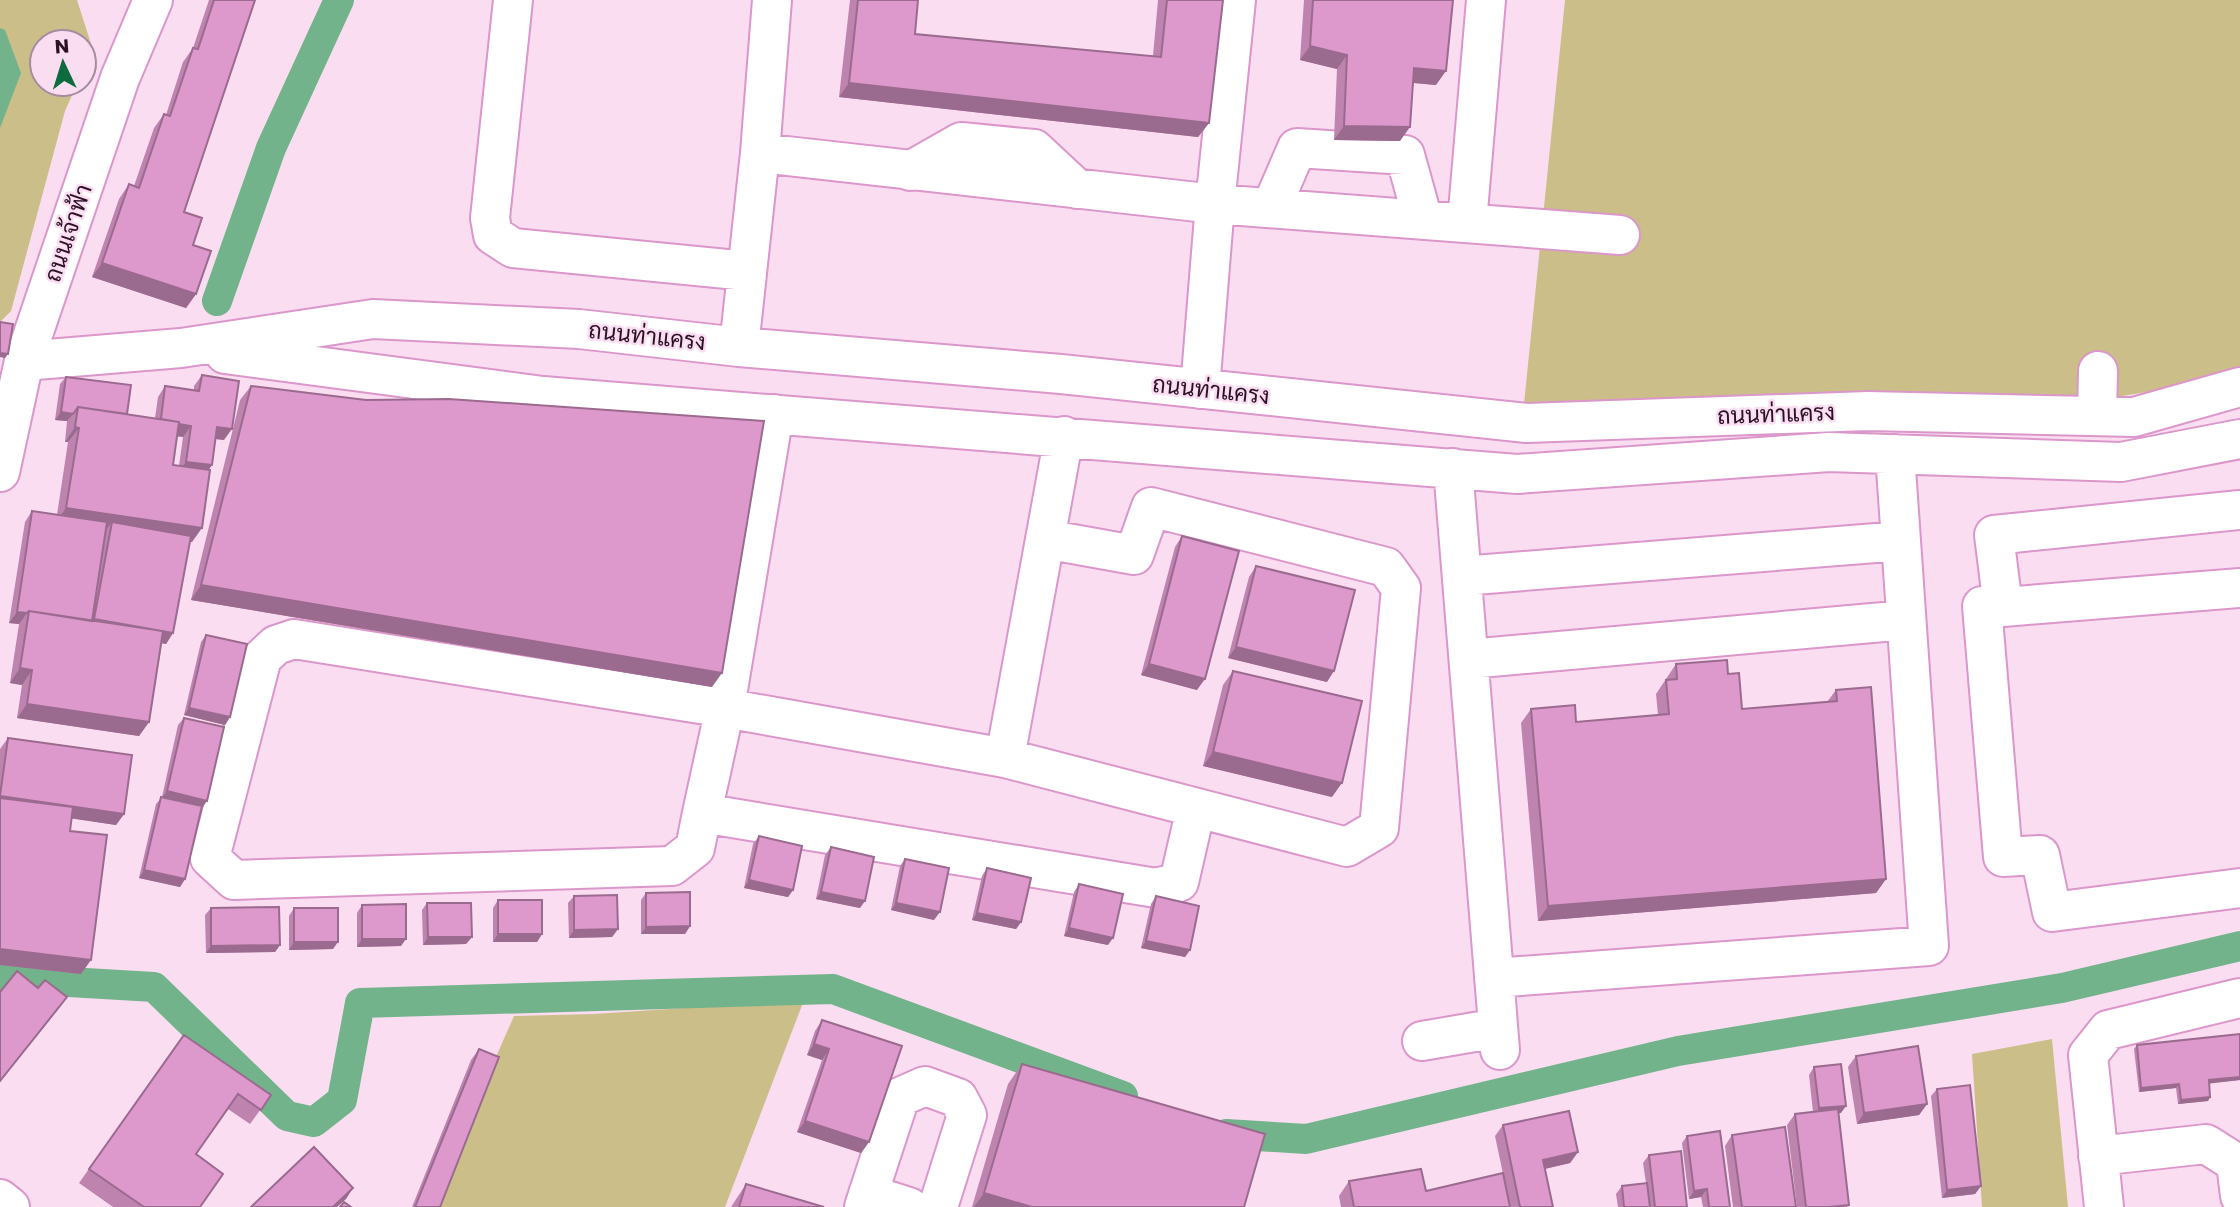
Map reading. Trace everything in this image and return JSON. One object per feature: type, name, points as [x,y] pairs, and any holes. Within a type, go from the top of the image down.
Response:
[{"type":"street","name":"ถนนเจ้าฟ้า","points":[[0,472],[24,361],[120,78],[153,0]]},
{"type":"street","points":[[513,0],[490,218],[493,236],[513,248],[747,271]]},
{"type":"street","points":[[738,346],[760,153],[772,0]]},
{"type":"street","points":[[1200,389],[1215,204],[1237,0]]},
{"type":"street","points":[[1467,223],[1486,0]]},
{"type":"street","points":[[1271,208],[1297,148],[1405,155],[1423,219]]},
{"type":"street","points":[[760,153],[1215,204],[1620,235]]},
{"type":"street","name":"ถนนท่าแครง","points":[[24,361],[181,348],[373,319],[579,329],[1527,423],[1868,411],[2134,417],[2240,387]]},
{"type":"street","name":"ถนนท่าแครง","points":[[181,348],[540,414],[774,414],[1517,474],[1829,452],[2120,462],[2240,439]]},
{"type":"street","points":[[2097,416],[2098,371]]},
{"type":"street","points":[[774,414],[726,708],[695,848],[672,866],[234,880],[210,859],[262,658],[276,645],[294,639],[726,708],[1005,758],[1347,847],[1379,828],[1401,588],[1385,567],[1152,508],[1134,555],[1045,540]]},
{"type":"street","points":[[1676,418],[1677,463]]},
{"type":"street","points":[[1005,758],[1064,436]]},
{"type":"street","points":[[1494,978],[1929,946],[1895,454]]},
{"type":"street","points":[[1422,1041],[1499,1039],[1453,468]]},
{"type":"street","points":[[2003,607],[1994,535],[2240,510]]},
{"type":"street","points":[[1462,576],[1901,541]]},
{"type":"street","points":[[2240,588],[2003,607],[1982,606],[2003,857],[2040,855],[2052,912],[2240,888]]},
{"type":"street","points":[[1469,659],[1906,620]]},
{"type":"street","points":[[702,813],[1156,888],[1179,881],[1196,808]]},
{"type":"street","points":[[2104,1207],[2088,1055],[2108,1030],[2240,998]]},
{"type":"street","points":[[909,1207],[866,1201],[900,1097],[925,1086],[958,1098],[967,1115],[939,1207]]},
{"type":"street","points":[[2098,1156],[2206,1144],[2236,1163],[2240,1196]]},
{"type":"street","points":[[0,1199],[10,1207]]},
{"type":"shaded area","points":[[0,0],[77,0],[86,28],[28,28],[28,98],[71,98],[11,311],[0,322]]},
{"type":"shaded area","points":[[1565,0],[2240,0],[2240,372],[2201,383],[2098,400],[1524,404]]},
{"type":"shaded area","points":[[0,28],[5,30],[21,73],[0,128]]},
{"type":"shaded area","points":[[804,1000],[725,1207],[430,1207],[514,1016],[594,1014]]},
{"type":"shaded area","points":[[2052,1039],[2068,1207],[1982,1207],[1972,1054]]},
{"type":"building","points":[[214,0],[255,0],[184,212],[202,218],[193,245],[211,251],[196,294],[102,263],[129,184],[139,188],[164,114],[170,116],[193,48],[198,49]]},
{"type":"building","points":[[858,0],[918,0],[915,34],[1161,57],[1167,0],[1223,0],[1209,123],[849,83]]},
{"type":"building","points":[[1313,0],[1453,0],[1446,71],[1414,68],[1410,127],[1344,126],[1347,55],[1310,46]]},
{"type":"building","points":[[0,322],[13,324],[8,354],[0,353]]},
{"type":"building","points":[[202,375],[239,381],[232,429],[217,427],[212,465],[186,462],[191,426],[161,419],[165,386],[199,391]]},
{"type":"building","points":[[66,377],[131,385],[127,414],[78,407],[73,414],[61,412]]},
{"type":"building","points":[[251,386],[366,400],[449,399],[764,421],[722,673],[201,585]]},
{"type":"building","points":[[78,407],[179,422],[173,465],[210,470],[202,528],[66,508],[79,428],[75,427]]},
{"type":"building","points":[[32,511],[107,522],[92,621],[29,611],[17,612]]},
{"type":"building","points":[[112,522],[191,536],[173,633],[94,619]]},
{"type":"building","points":[[1182,536],[1239,551],[1205,679],[1149,664]]},
{"type":"building","points":[[1256,566],[1355,590],[1334,671],[1236,647]]},
{"type":"building","points":[[29,611],[163,631],[149,722],[27,704],[32,670],[20,668]]},
{"type":"building","points":[[206,635],[247,644],[230,717],[189,708]]},
{"type":"building","points":[[1727,660],[1728,674],[1739,673],[1742,709],[1837,701],[1836,690],[1871,687],[1886,879],[1548,906],[1531,709],[1575,705],[1576,722],[1669,714],[1666,680],[1677,679],[1676,664]]},
{"type":"building","points":[[1233,671],[1362,701],[1342,783],[1213,752]]},
{"type":"building","points":[[184,718],[224,727],[207,801],[167,791]]},
{"type":"building","points":[[8,738],[132,755],[124,814],[0,796]]},
{"type":"building","points":[[161,797],[202,806],[185,879],[144,870]]},
{"type":"building","points":[[0,798],[73,807],[70,831],[107,835],[91,960],[0,949]]},
{"type":"building","points":[[759,836],[802,846],[793,890],[749,880]]},
{"type":"building","points":[[831,847],[874,857],[865,901],[821,892]]},
{"type":"building","points":[[905,859],[949,868],[940,912],[896,903]]},
{"type":"building","points":[[987,868],[1031,878],[1021,922],[977,913]]},
{"type":"building","points":[[1079,884],[1123,894],[1113,938],[1069,928]]},
{"type":"building","points":[[690,892],[690,926],[646,927],[646,893]]},
{"type":"building","points":[[617,895],[618,929],[574,930],[574,896]]},
{"type":"building","points":[[1156,896],[1199,906],[1190,950],[1146,941]]},
{"type":"building","points":[[498,900],[542,900],[542,934],[498,934]]},
{"type":"building","points":[[427,903],[471,903],[472,937],[428,937]]},
{"type":"building","points":[[406,904],[406,939],[362,939],[362,905]]},
{"type":"building","points":[[279,907],[280,945],[211,946],[211,908]]},
{"type":"building","points":[[294,908],[338,908],[338,942],[294,942]]},
{"type":"building","points":[[17,971],[38,988],[45,980],[67,997],[0,1081],[0,992]]},
{"type":"building","points":[[822,1020],[902,1046],[869,1142],[805,1121],[829,1049],[814,1044]]},
{"type":"building","points":[[2240,1034],[2240,1077],[2209,1080],[2210,1097],[2181,1100],[2179,1084],[2141,1088],[2137,1045]]},
{"type":"building","points":[[184,1035],[271,1095],[261,1110],[238,1094],[196,1154],[223,1174],[200,1207],[144,1207],[89,1169]]},
{"type":"building","points":[[1918,1046],[1927,1104],[1864,1113],[1856,1056]]},
{"type":"building","points":[[479,1049],[499,1057],[440,1207],[415,1207]]},
{"type":"building","points":[[1022,1064],[1265,1134],[1244,1207],[1032,1207],[984,1193]]},
{"type":"building","points":[[1841,1064],[1846,1106],[1819,1108],[1814,1067]]},
{"type":"building","points":[[1970,1085],[1981,1186],[1947,1190],[1937,1089]]},
{"type":"building","points":[[1838,1109],[1849,1205],[1806,1207],[1795,1114]]},
{"type":"building","points":[[1569,1111],[1578,1152],[1543,1160],[1553,1207],[1520,1207],[1503,1125]]},
{"type":"building","points":[[1785,1127],[1796,1207],[1742,1207],[1732,1135]]},
{"type":"building","points":[[1720,1131],[1730,1207],[1709,1207],[1707,1189],[1694,1191],[1687,1136]]},
{"type":"building","points":[[314,1147],[353,1188],[333,1207],[251,1207]]},
{"type":"building","points":[[1681,1151],[1687,1207],[1655,1207],[1649,1155]]},
{"type":"building","points":[[1421,1169],[1426,1191],[1503,1173],[1510,1207],[1354,1207],[1349,1181]]},
{"type":"building","points":[[1647,1183],[1650,1207],[1624,1207],[1622,1186]]},
{"type":"building","points":[[746,1184],[824,1207],[739,1207]]},
{"type":"waterway","points":[[217,301],[271,148],[339,0]]},
{"type":"waterway","points":[[1226,1134],[1306,1139],[1678,1051],[2062,988],[2240,946]]},
{"type":"waterway","points":[[0,978],[154,987],[287,1116],[314,1122],[342,1100],[360,1003],[833,989],[1123,1096]]}]
